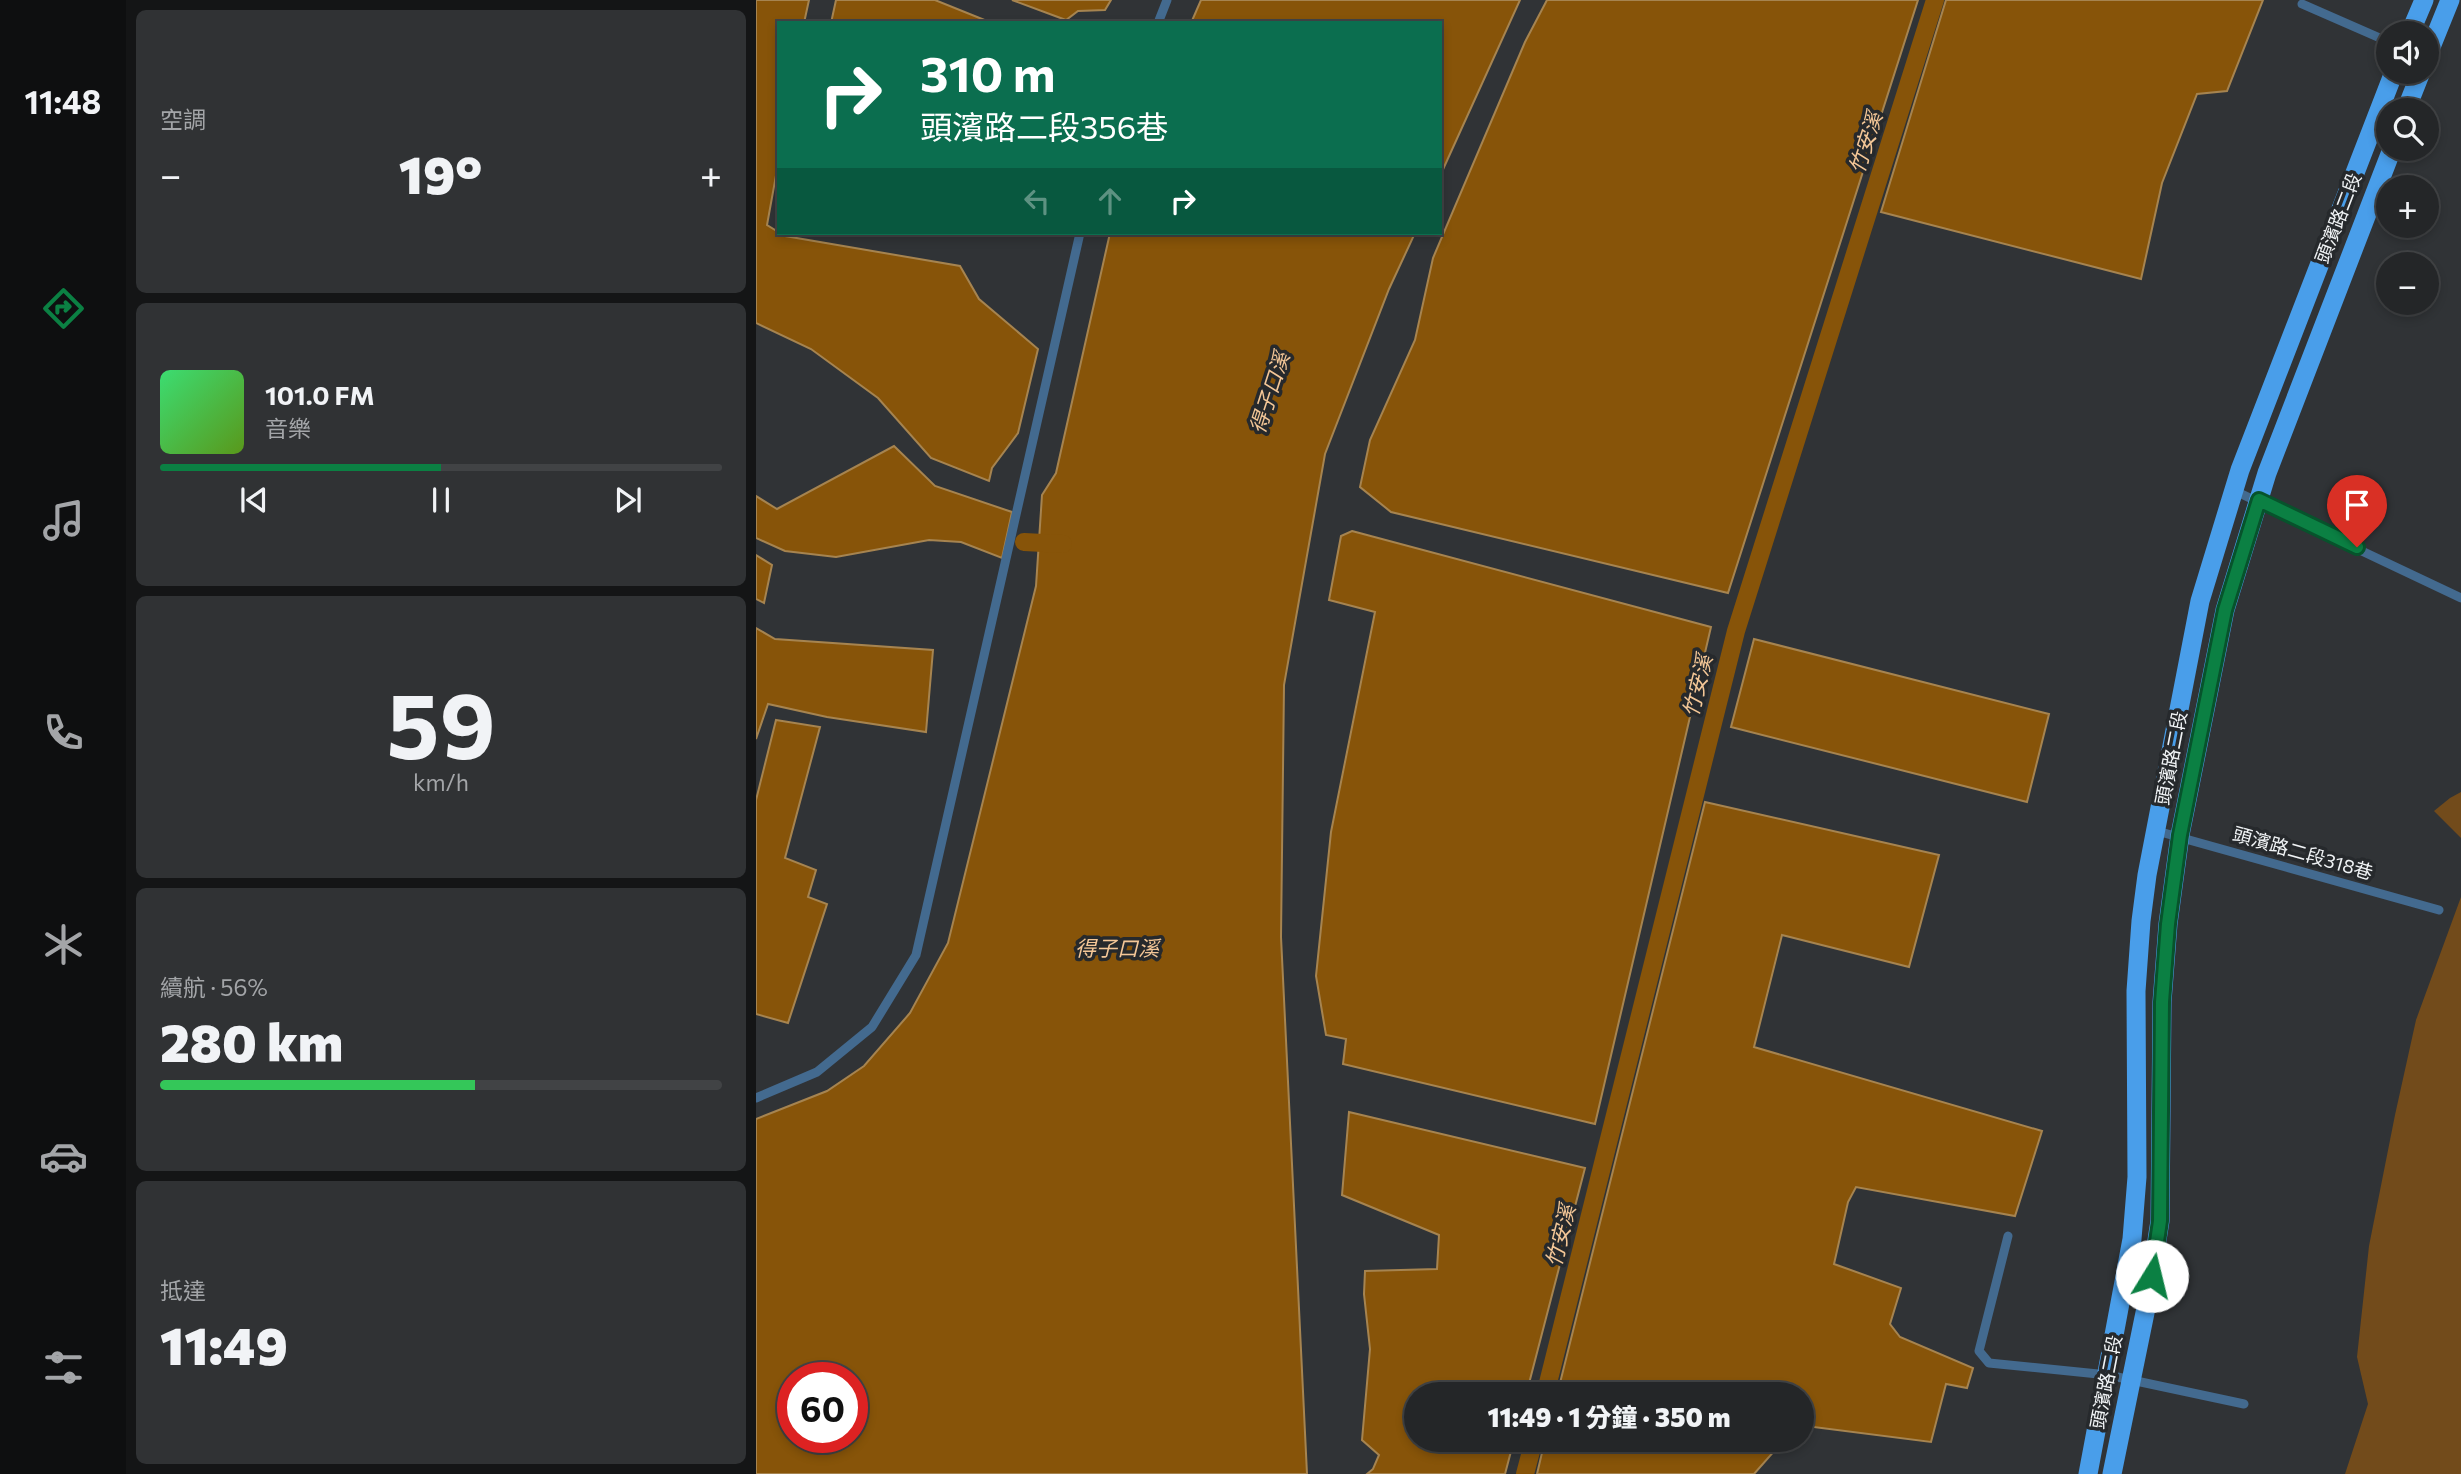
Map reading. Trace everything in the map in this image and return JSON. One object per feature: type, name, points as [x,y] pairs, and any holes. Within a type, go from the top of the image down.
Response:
[{"type":"main road","points":[[2415,21],[2424,0]]},
{"type":"main road","points":[[2439,27],[2450,0]]},
{"type":"main road","name":"頭濱路二段","points":[[2088,1474],[2132,1239],[2137,1177],[2136,980],[2141,921],[2200,601],[2233,490],[2376,118]]},
{"type":"main road","name":"頭濱路二段","points":[[2112,1474],[2147,1303],[2160,1221],[2162,1002],[2168,924],[2180,835],[2225,610],[2267,473],[2388,161]]},
{"type":"main road","points":[[2342,209],[2366,220]]},
{"type":"lane","points":[[1159,21],[1167,0]]},
{"type":"lane","points":[[2302,4],[2376,36]]},
{"type":"lane","points":[[756,1098],[817,1072],[872,1027],[916,955],[1080,235]]},
{"type":"lane","points":[[2233,490],[2461,598]]},
{"type":"lane","name":"頭濱路二段318巷","points":[[2157,831],[2180,835],[2439,910]]},
{"type":"lane","points":[[2008,1236],[1979,1351],[1989,1363],[2108,1375],[2244,1404]]},
{"type":"shaded area","points":[[2461,792],[2461,838],[2434,811]]},
{"type":"shaded area","points":[[2461,897],[2461,1474],[2345,1474],[2368,1404],[2357,1357],[2369,1246],[2395,1115],[2416,1020]]},
{"type":"water","points":[[756,0],[809,0],[804,21],[777,21],[777,170],[767,225],[777,231],[777,235],[960,266],[979,299],[1038,349],[1018,433],[992,468],[989,481],[931,458],[878,398],[811,349],[756,323]]},
{"type":"water","points":[[836,0],[935,0],[987,21],[831,21]]},
{"type":"water","points":[[1012,0],[1111,0],[1105,10],[1078,11],[1066,20]]},
{"type":"water","points":[[1201,0],[1520,0],[1442,172],[1442,21],[1192,21]]},
{"type":"water","points":[[1547,0],[1918,0],[1728,593],[1391,512],[1360,487],[1370,440],[1415,340],[1433,258],[1525,42]]},
{"type":"water","points":[[1946,0],[2263,0],[2227,91],[2197,94],[2162,183],[2141,279],[1881,212]]},
{"type":"water","name":"得子口溪","points":[[1110,235],[1414,235],[1389,289],[1325,454],[1284,685],[1281,937],[1307,1474],[756,1474],[756,1119],[827,1091],[864,1066],[910,1013],[948,943],[1036,586],[1042,495],[1056,473]]},
{"type":"water","points":[[894,446],[935,486],[1012,512],[1002,558],[961,542],[929,540],[836,557],[785,551],[756,538],[756,496],[777,509]]},
{"type":"water","points":[[1352,531],[1711,627],[1595,1124],[1343,1064],[1346,1039],[1326,1035],[1316,976],[1331,832],[1375,612],[1329,600],[1341,536]]},
{"type":"water","points":[[756,555],[772,565],[764,603],[756,599]]},
{"type":"water","points":[[756,628],[775,639],[933,650],[926,732],[827,717],[768,704],[756,739]]},
{"type":"water","points":[[1754,639],[2049,714],[2027,802],[1731,727]]},
{"type":"water","points":[[776,720],[820,727],[785,858],[816,870],[808,897],[827,904],[788,1023],[756,1014],[756,800]]},
{"type":"water","points":[[1705,802],[1939,855],[1909,967],[1782,935],[1754,1047],[2042,1131],[2015,1216],[1856,1187],[1848,1202],[1834,1264],[1901,1288],[1890,1324],[1900,1337],[1973,1368],[1967,1388],[1946,1384],[1931,1442],[1814,1427],[1814,1382],[1560,1382]]},
{"type":"water","points":[[1349,1112],[1585,1168],[1529,1382],[1404,1382],[1404,1452],[1511,1452],[1505,1474],[1367,1474],[1373,1469],[1379,1455],[1362,1440],[1370,1349],[1364,1294],[1365,1271],[1437,1269],[1439,1235],[1342,1195]]},
{"type":"water","points":[[1542,1452],[1773,1452],[1754,1474],[1537,1474]]},
{"type":"waterway","name":"竹安溪","points":[[1548,1382],[1736,631],[1935,0]]},
{"type":"waterway","points":[[1024,542],[1063,544]]},
{"type":"waterway","name":"竹安溪","points":[[1525,1474],[1531,1452]]},
{"type":"route","points":[[2152,1276],[2160,1221],[2162,1002],[2168,924],[2180,835],[2225,610],[2259,500],[2357,547]]}]
